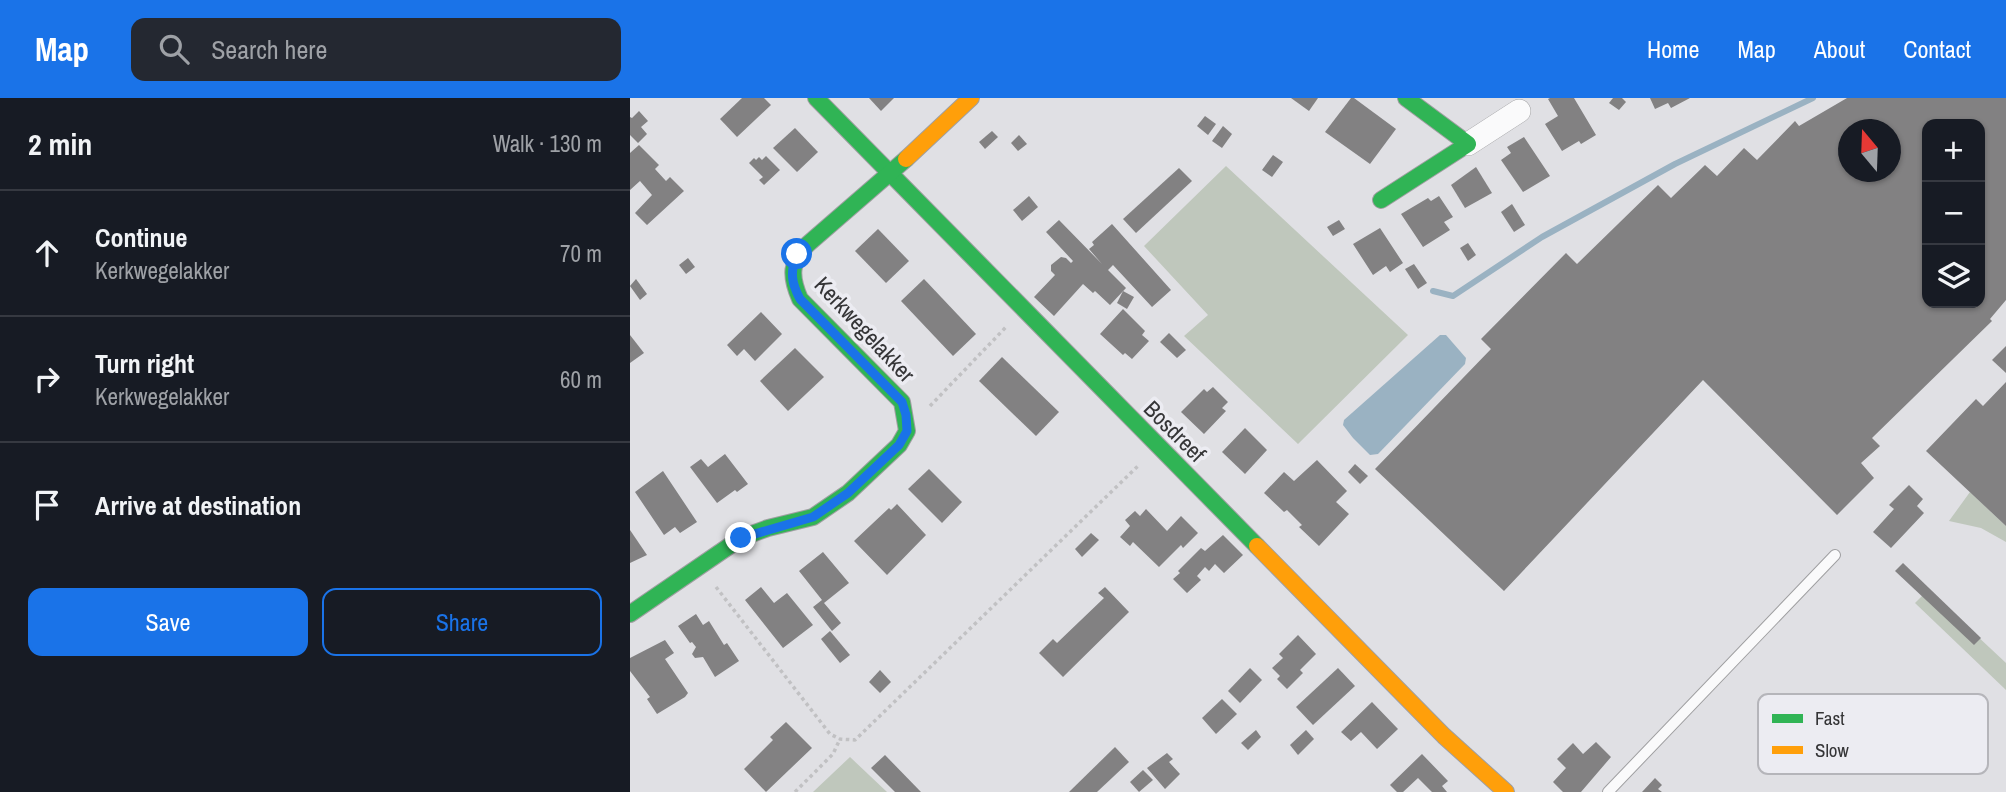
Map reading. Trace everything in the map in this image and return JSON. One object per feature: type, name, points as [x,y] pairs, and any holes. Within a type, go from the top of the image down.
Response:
[{"type":"street","name":"Bosdreef","points":[[816,98],[1444,736],[1506,792]]},
{"type":"street","points":[[889,174],[971,98]]},
{"type":"street","points":[[1406,98],[1468,144]]},
{"type":"street","points":[[1381,200],[1519,111]]},
{"type":"street","name":"Kerkwegelakker","points":[[889,174],[797,254],[791,269],[792,284],[800,299],[902,402],[907,431]]},
{"type":"street","points":[[630,614],[741,538],[813,517],[848,493],[899,445],[907,431]]},
{"type":"lane","points":[[1608,792],[1835,555]]},
{"type":"path","points":[[907,431],[1023,309]]},
{"type":"path","points":[[700,566],[830,734],[840,739],[855,740],[1158,446]]},
{"type":"path","points":[[795,792],[834,754],[840,739]]},
{"type":"shaded area","points":[[1226,166],[1408,335],[1298,444],[1184,336],[1208,315],[1144,246]]},
{"type":"shaded area","points":[[1970,492],[2006,526],[2006,542],[1981,528],[1949,521]]},
{"type":"shaded area","points":[[1928,590],[2006,663],[2006,690],[1915,603]]},
{"type":"shaded area","points":[[850,757],[887,792],[813,792]]},
{"type":"water","points":[[1440,335],[1446,335],[1466,358],[1465,364],[1378,454],[1370,455],[1343,425],[1344,420]]},
{"type":"building","points":[[742,98],[764,98],[771,105],[737,137],[720,119]]},
{"type":"building","points":[[869,98],[894,98],[881,111]]},
{"type":"building","points":[[1291,98],[1318,98],[1309,111]]},
{"type":"building","points":[[1351,98],[1396,129],[1370,164],[1325,132]]},
{"type":"building","points":[[1574,98],[1596,135],[1562,151],[1545,124],[1558,116],[1548,99]]},
{"type":"building","points":[[1613,98],[1622,98],[1626,102],[1619,110],[1609,103]]},
{"type":"building","points":[[1650,98],[1690,98],[1671,108],[1668,103],[1655,109]]},
{"type":"building","points":[[1847,98],[2006,98],[2006,300],[1990,319],[1992,321],[1872,438],[1880,446],[1861,463],[1874,478],[1837,515],[1703,380],[1504,591],[1375,469],[1491,349],[1481,339],[1566,253],[1577,264],[1658,185],[1671,198],[1705,165],[1717,176],[1744,148],[1757,160],[1795,121],[1799,126]]},
{"type":"building","points":[[639,111],[648,121],[641,127],[647,134],[638,143],[630,135],[630,117]]},
{"type":"building","points":[[1205,116],[1216,124],[1208,135],[1197,126]]},
{"type":"building","points":[[1223,126],[1232,134],[1222,148],[1212,141]]},
{"type":"building","points":[[795,128],[818,152],[797,172],[773,148]]},
{"type":"building","points":[[992,131],[998,137],[985,149],[979,142]]},
{"type":"building","points":[[1019,135],[1027,144],[1018,151],[1011,143]]},
{"type":"building","points":[[1524,137],[1550,176],[1523,192],[1501,160],[1511,153],[1507,147]]},
{"type":"building","points":[[639,145],[659,165],[655,169],[666,181],[670,177],[684,191],[647,225],[635,213],[652,195],[640,181],[630,190],[630,153]]},
{"type":"building","points":[[1273,155],[1283,162],[1272,177],[1262,170]]},
{"type":"building","points":[[766,156],[780,170],[764,185],[759,180],[763,177],[749,163],[754,158],[756,160],[759,157],[762,160]]},
{"type":"building","points":[[1476,167],[1492,193],[1465,208],[1451,185]]},
{"type":"building","points":[[1179,168],[1192,181],[1136,233],[1123,219]]},
{"type":"building","points":[[1029,196],[1038,207],[1022,221],[1013,210]]},
{"type":"building","points":[[1439,196],[1453,217],[1444,222],[1450,230],[1423,247],[1401,214],[1428,198],[1431,201]]},
{"type":"building","points":[[1512,204],[1525,225],[1514,232],[1501,212]]},
{"type":"building","points":[[1059,220],[1102,264],[1089,249],[1094,245],[1092,242],[1112,224],[1171,290],[1152,307],[1113,265],[1108,270],[1126,288],[1110,305],[1083,284],[1054,316],[1034,297],[1055,275],[1051,271],[1051,265],[1061,257],[1071,263],[1073,261],[1046,232]]},
{"type":"building","points":[[1339,220],[1345,229],[1333,236],[1327,227]]},
{"type":"building","points":[[1380,228],[1403,263],[1390,272],[1386,266],[1373,275],[1353,244]]},
{"type":"building","points":[[878,229],[909,261],[886,283],[855,251]]},
{"type":"building","points":[[1468,243],[1476,255],[1468,261],[1460,248]]},
{"type":"building","points":[[688,258],[695,267],[686,274],[679,265]]},
{"type":"building","points":[[1414,264],[1427,283],[1418,289],[1405,269]]},
{"type":"building","points":[[636,279],[647,294],[640,300],[630,286]]},
{"type":"building","points":[[924,279],[976,334],[953,356],[901,301]]},
{"type":"building","points":[[1123,291],[1134,297],[1127,309],[1117,303]]},
{"type":"building","points":[[1123,309],[1145,331],[1142,335],[1149,341],[1132,359],[1125,353],[1123,355],[1100,334]]},
{"type":"building","points":[[761,312],[782,334],[755,361],[744,349],[737,356],[727,345]]},
{"type":"building","points":[[1169,333],[1186,350],[1177,358],[1160,342]]},
{"type":"building","points":[[630,335],[644,353],[630,363]]},
{"type":"building","points":[[2006,346],[2006,373],[1992,360]]},
{"type":"building","points":[[795,348],[824,377],[788,411],[760,381]]},
{"type":"building","points":[[1002,357],[1059,412],[1036,436],[979,381]]},
{"type":"building","points":[[2006,382],[2006,526],[1926,451],[1976,399],[1983,406]]},
{"type":"building","points":[[1213,387],[1228,402],[1222,408],[1226,411],[1204,434],[1181,412],[1204,389],[1207,392]]},
{"type":"building","points":[[1245,428],[1267,450],[1245,474],[1222,452]]},
{"type":"building","points":[[725,454],[748,484],[717,503],[690,467],[701,459],[708,467]]},
{"type":"building","points":[[1317,460],[1347,491],[1336,502],[1349,514],[1319,546],[1299,527],[1302,525],[1287,510],[1284,512],[1264,493],[1284,472],[1294,481]]},
{"type":"building","points":[[1355,464],[1368,476],[1360,484],[1348,472]]},
{"type":"building","points":[[929,469],[962,502],[942,523],[908,489]]},
{"type":"building","points":[[663,471],[697,522],[680,533],[675,527],[664,535],[635,492]]},
{"type":"building","points":[[1909,485],[1923,499],[1917,506],[1924,513],[1891,548],[1873,532],[1894,509],[1889,505]]},
{"type":"building","points":[[897,504],[926,535],[887,575],[854,541],[889,508],[891,510]]},
{"type":"building","points":[[1146,509],[1167,531],[1181,516],[1198,533],[1183,548],[1181,545],[1159,567],[1133,542],[1130,546],[1120,537],[1130,526],[1125,520],[1135,511],[1140,516]]},
{"type":"building","points":[[630,530],[647,555],[630,563]]},
{"type":"building","points":[[1091,533],[1099,540],[1082,557],[1075,549]]},
{"type":"building","points":[[1223,535],[1243,555],[1224,573],[1215,564],[1209,571],[1205,567],[1197,576],[1201,580],[1187,593],[1173,579],[1201,548],[1205,551]]},
{"type":"building","points":[[823,552],[849,583],[824,603],[841,623],[832,631],[813,607],[822,600],[799,571]]},
{"type":"building","points":[[1903,563],[1981,638],[1974,645],[1895,571]]},
{"type":"building","points":[[761,587],[774,603],[787,593],[813,625],[783,648],[745,600]]},
{"type":"building","points":[[1105,587],[1129,612],[1063,677],[1039,653],[1053,639],[1057,643],[1104,598],[1098,593]]},
{"type":"building","points":[[696,614],[703,625],[709,621],[724,645],[727,643],[739,661],[715,677],[703,657],[695,658],[692,654],[696,647],[678,626]]},
{"type":"building","points":[[830,631],[850,655],[840,663],[821,639]]},
{"type":"building","points":[[1298,635],[1316,654],[1300,670],[1303,673],[1287,689],[1277,679],[1280,676],[1272,668],[1283,658],[1279,654]]},
{"type":"building","points":[[665,640],[674,653],[665,659],[688,693],[657,714],[647,699],[650,697],[630,671],[630,658]]},
{"type":"building","points":[[1250,668],[1262,680],[1240,703],[1228,691]]},
{"type":"building","points":[[1338,668],[1355,686],[1313,725],[1296,707]]},
{"type":"building","points":[[880,670],[891,682],[880,693],[869,682]]},
{"type":"building","points":[[1222,699],[1237,714],[1216,734],[1202,718]]},
{"type":"building","points":[[1372,702],[1398,729],[1377,749],[1361,732],[1351,741],[1341,732]]},
{"type":"building","points":[[786,722],[812,748],[766,792],[744,769],[773,740],[770,737]]},
{"type":"building","points":[[1256,730],[1261,737],[1248,750],[1241,743]]},
{"type":"building","points":[[1306,730],[1314,739],[1298,755],[1290,745]]},
{"type":"building","points":[[1596,742],[1611,757],[1581,792],[1563,792],[1553,782],[1566,768],[1557,759],[1573,743],[1583,754]]},
{"type":"building","points":[[1115,747],[1129,762],[1097,792],[1069,792]]},
{"type":"building","points":[[1167,753],[1173,759],[1169,762],[1180,774],[1165,789],[1147,768]]},
{"type":"building","points":[[1422,754],[1448,781],[1442,786],[1447,792],[1432,792],[1418,778],[1403,792],[1397,792],[1390,785]]},
{"type":"building","points":[[885,755],[921,792],[895,792],[871,768]]},
{"type":"building","points":[[1143,770],[1153,780],[1139,792],[1130,782]]},
{"type":"building","points":[[1655,778],[1662,785],[1658,789],[1662,792],[1642,792]]},
{"type":"waterway","points":[[1433,291],[1453,296],[1542,237],[1675,164],[1813,98]]},
{"type":"traffic: fast","points":[[816,98],[1257,546]]},
{"type":"traffic: fast","points":[[1381,200],[1468,144],[1406,98]]},
{"type":"traffic: fast","points":[[630,614],[741,538],[813,517],[848,493],[899,445],[907,431],[902,402],[800,299],[793,276],[795,263],[808,244],[906,159]]},
{"type":"traffic: slow","points":[[906,159],[971,98]]},
{"type":"traffic: slow","points":[[1257,546],[1444,736],[1506,792]]},
{"type":"route","points":[[741,538],[813,517],[848,493],[899,445],[907,431],[902,402],[800,299],[792,284],[791,269],[797,254]]}]
